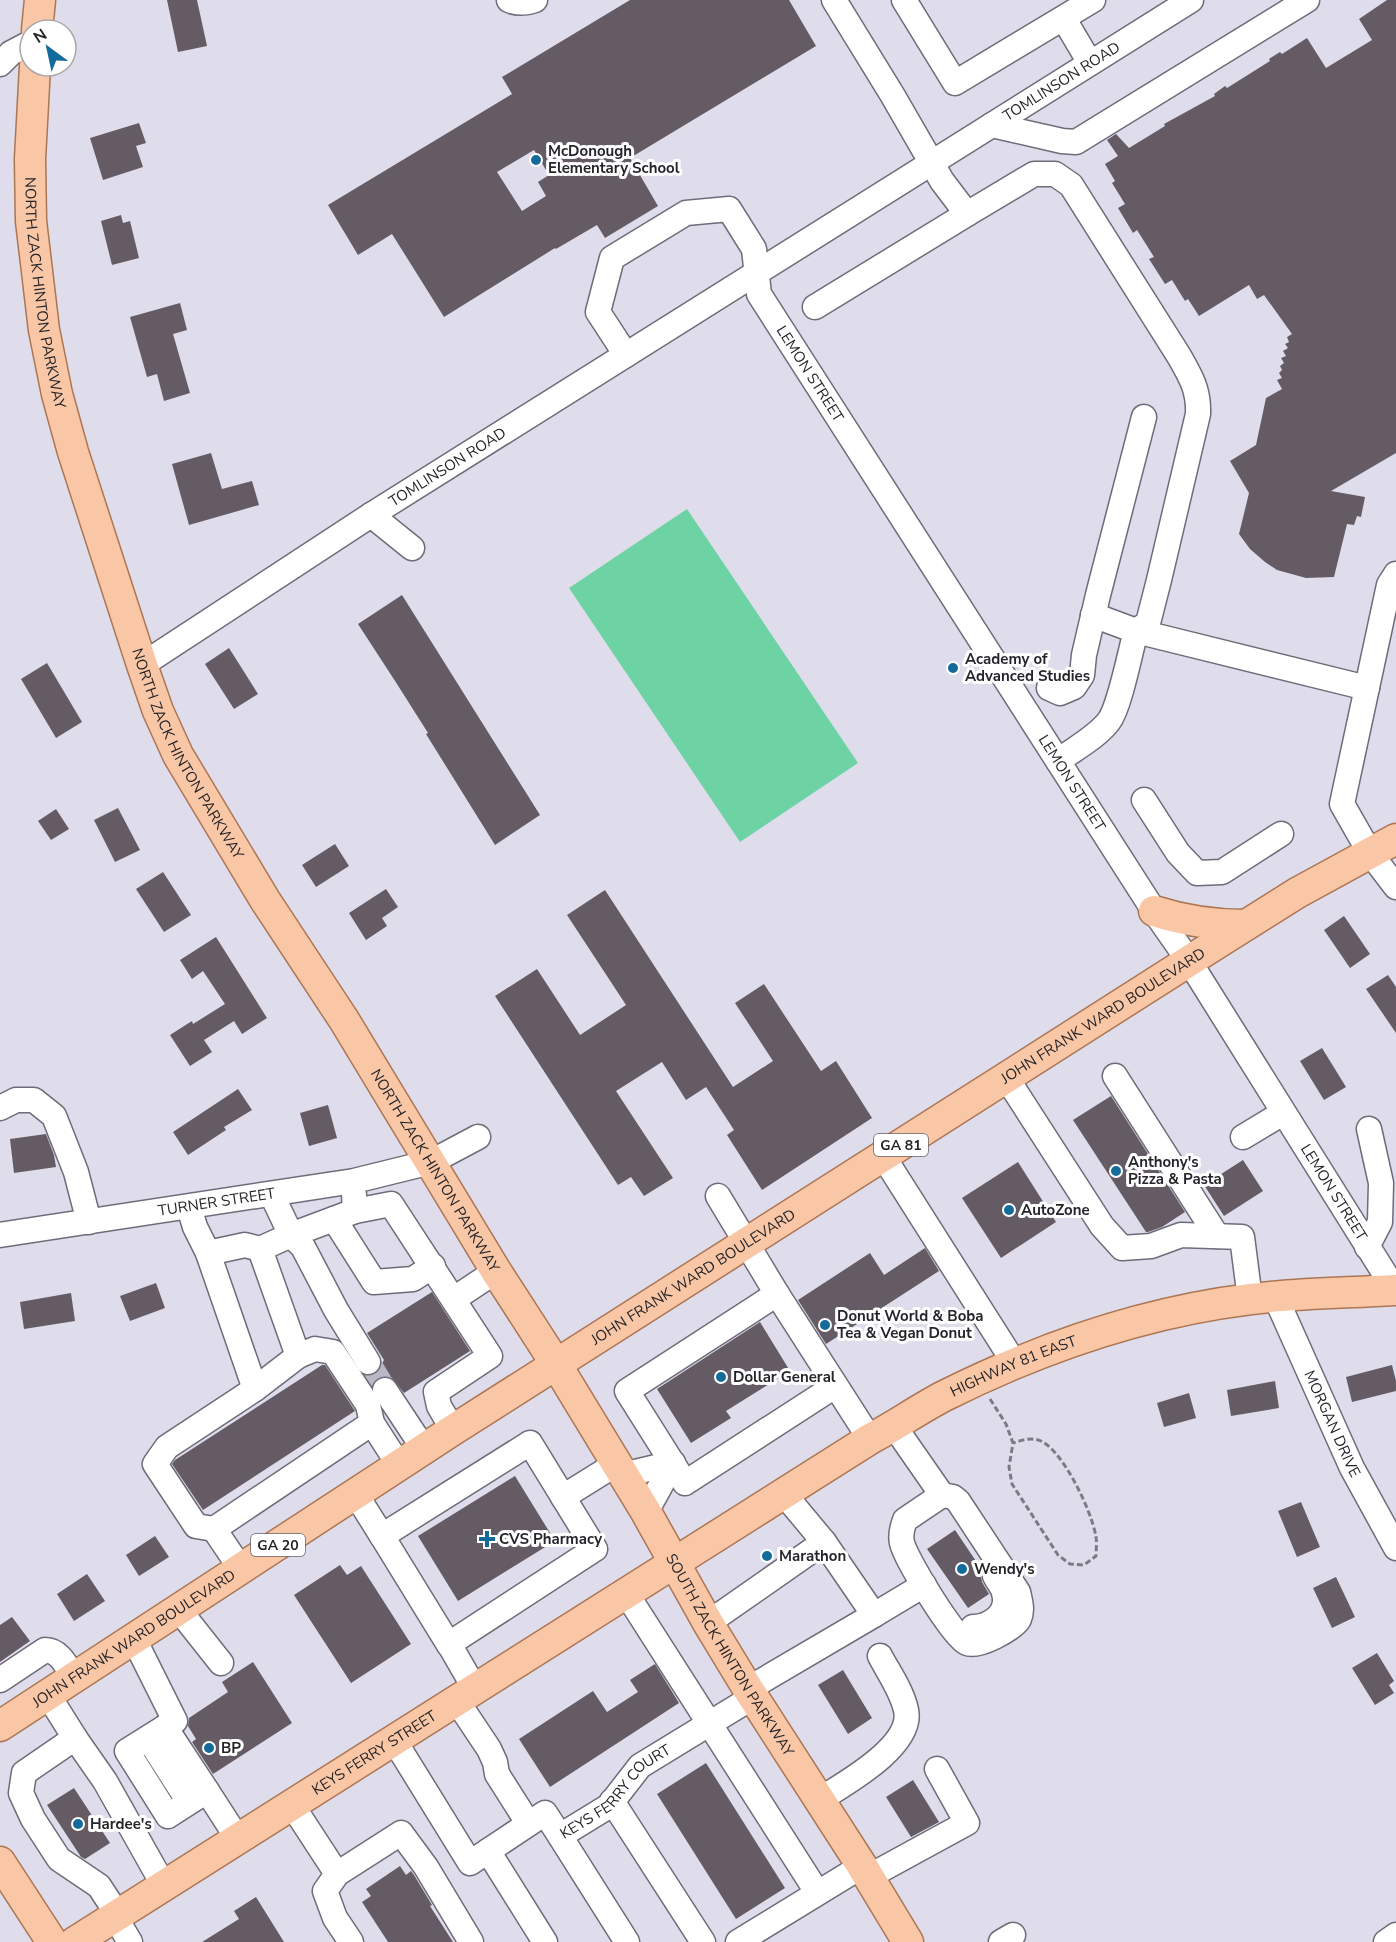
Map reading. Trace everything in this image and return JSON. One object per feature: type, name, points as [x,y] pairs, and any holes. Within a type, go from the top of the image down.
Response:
[{"type":"main road","name":"NORTH ZACK HINTON PARKWAY","points":[[34,78],[30,159],[32,221],[44,330],[64,423],[158,711],[178,755],[206,805],[344,1020],[496,1271],[556,1364]]},
{"type":"main road","name":"JOHN FRANK WARD BOULEVARD","points":[[4,1716],[48,1695],[355,1493],[1189,961],[1297,893],[1396,839]]},
{"type":"main road","points":[[1154,911],[1180,920],[1245,926]]},
{"type":"main road","name":"HIGHWAY 81 EAST","points":[[674,1563],[942,1398],[1061,1345],[1127,1324],[1202,1306],[1262,1298],[1396,1290]]},
{"type":"main road","name":"SOUTH ZACK HINTON PARKWAY","points":[[556,1364],[646,1512],[708,1623],[908,1942]]},
{"type":"main road","name":"KEYS FERRY STREET","points":[[75,1942],[674,1563]]},
{"type":"main road","points":[[0,1862],[52,1942]]},
{"type":"street","points":[[509,0],[514,3],[535,0]]},
{"type":"street","points":[[904,0],[954,84],[1094,0]]},
{"type":"street","name":"TOMLINSON ROAD","points":[[142,665],[372,515],[1191,0]]},
{"type":"street","points":[[992,125],[1076,142],[1308,0]]},
{"type":"street","points":[[841,3],[942,181],[967,214]]},
{"type":"street","points":[[1064,19],[1090,63]]},
{"type":"street","points":[[0,64],[18,49]]},
{"type":"street","points":[[815,307],[1034,174],[1054,174],[1071,184],[1192,378],[1199,397],[1198,414],[1148,623],[1136,632],[1110,720],[1058,761]]},
{"type":"street","name":"LEMON STREET","points":[[626,355],[598,312],[612,258],[686,213],[729,209],[754,249],[759,294],[1154,911],[1189,961],[1396,1290]]},
{"type":"street","points":[[1049,688],[1060,693],[1074,687],[1082,675],[1084,654],[1093,615],[1144,417]]},
{"type":"street","points":[[372,515],[412,549]]},
{"type":"street","points":[[1396,574],[1389,585],[1387,635],[1367,688],[1342,804],[1370,853],[1396,887]]},
{"type":"street","points":[[1093,615],[1136,632],[1367,688]]},
{"type":"street","points":[[1144,800],[1178,853],[1197,873],[1222,872],[1281,834]]},
{"type":"street","points":[[1115,1076],[1217,1236]]},
{"type":"street","points":[[1006,1077],[1102,1226],[1122,1248],[1151,1246],[1180,1235],[1217,1236]]},
{"type":"street","points":[[0,1108],[16,1100],[34,1100],[54,1116],[76,1172],[89,1222]]},
{"type":"street","points":[[1243,1137],[1283,1113]]},
{"type":"street","points":[[1367,1247],[1380,1222],[1381,1183],[1369,1129]]},
{"type":"street","name":"TURNER STREET","points":[[0,1235],[354,1181],[431,1162],[478,1137]]},
{"type":"street","points":[[883,1156],[1015,1364]]},
{"type":"street","points":[[354,1181],[345,1215],[374,1282],[413,1279],[433,1266]]},
{"type":"street","points":[[272,1195],[291,1235],[303,1247],[336,1310],[368,1362]]},
{"type":"street","points":[[718,1196],[835,1386],[952,1501],[1018,1592],[1021,1612],[1018,1621],[985,1642],[975,1644],[967,1643],[953,1629],[909,1561],[902,1542],[904,1520],[952,1501]]},
{"type":"street","points":[[208,1253],[245,1245],[260,1249],[345,1215],[392,1204],[490,1356],[436,1392],[438,1406],[453,1430]]},
{"type":"street","points":[[189,1207],[195,1227],[208,1253],[255,1389]]},
{"type":"street","name":"MORGAN DRIVE","points":[[1217,1236],[1242,1237],[1262,1298],[1396,1548]]},
{"type":"street","points":[[260,1249],[298,1356]]},
{"type":"street","points":[[454,1299],[496,1271]]},
{"type":"street","points":[[777,1294],[627,1390],[673,1463],[685,1482],[835,1386]]},
{"type":"street","points":[[372,1423],[214,1529],[196,1526],[155,1464],[167,1447],[255,1389],[298,1356],[315,1349],[333,1352],[368,1405],[372,1423],[399,1465]]},
{"type":"street","points":[[386,1390],[424,1449]]},
{"type":"street","points":[[382,1536],[530,1443],[595,1549],[449,1645]]},
{"type":"street","points":[[563,1497],[620,1470],[673,1463]]},
{"type":"street","points":[[646,1512],[673,1463]]},
{"type":"street","points":[[355,1493],[449,1645],[466,1695],[495,1762],[497,1774],[528,1823],[470,1863],[394,1740]]},
{"type":"street","points":[[784,1494],[824,1542],[874,1615]]},
{"type":"street","points":[[902,1542],[919,1562],[962,1624],[969,1627],[986,1625],[1000,1615],[1005,1594],[965,1528],[952,1501]]},
{"type":"street","points":[[214,1529],[240,1569]]},
{"type":"street","points":[[708,1623],[824,1542]]},
{"type":"street","name":"KEYS FERRY COURT","points":[[528,1823],[545,1813],[560,1836],[609,1806],[640,1766],[710,1723],[751,1693],[924,1585]]},
{"type":"street","points":[[626,1593],[817,1892]]},
{"type":"street","points":[[178,1610],[221,1663]]},
{"type":"street","points":[[134,1639],[175,1720],[128,1751],[168,1816],[198,1797]]},
{"type":"street","points":[[0,1680],[45,1650],[52,1650],[58,1654],[74,1678]]},
{"type":"street","points":[[819,1800],[873,1765],[897,1740],[906,1725],[907,1712],[880,1656]]},
{"type":"street","points":[[48,1695],[105,1782],[164,1886]]},
{"type":"street","points":[[157,1732],[198,1797],[238,1839]]},
{"type":"street","points":[[75,1738],[24,1773],[21,1793],[33,1820],[59,1859],[99,1886],[130,1942]]},
{"type":"street","points":[[738,1942],[817,1892],[865,1872],[967,1823],[937,1769]]},
{"type":"street","points":[[612,1801],[703,1942]]},
{"type":"street","points":[[292,1805],[337,1874]]},
{"type":"street","points":[[351,1942],[335,1918],[325,1891],[337,1874],[401,1833],[426,1867],[471,1942]]},
{"type":"street","points":[[560,1836],[627,1942]]},
{"type":"street","points":[[488,1851],[544,1942]]},
{"type":"street","points":[[1386,1942],[1396,1935]]},
{"type":"path","points":[[978,1380],[1006,1424],[1014,1443],[1009,1467],[1012,1484],[1058,1555],[1070,1564],[1084,1565],[1096,1556],[1096,1538],[1087,1505],[1051,1448],[1039,1440],[1028,1439],[1014,1443]]},
{"type":"green space","points":[[687,509],[858,763],[740,842],[569,588]]},
{"type":"building","points":[[167,0],[197,0],[207,46],[178,52]]},
{"type":"building","points":[[630,0],[789,0],[816,46],[630,158],[658,206],[605,238],[597,225],[555,248],[444,317],[392,234],[358,255],[328,205],[512,94],[502,77]],"holes":[[[534,150],[549,175],[538,182],[546,196],[522,211],[497,172]]]},
{"type":"building","points":[[1387,0],[1396,0],[1396,453],[1331,491],[1365,497],[1361,517],[1357,516],[1354,525],[1347,524],[1334,577],[1306,578],[1277,570],[1250,549],[1239,534],[1249,493],[1230,461],[1256,445],[1266,398],[1282,389],[1277,380],[1282,378],[1279,373],[1282,370],[1280,366],[1284,363],[1281,358],[1286,356],[1283,351],[1288,348],[1285,344],[1289,342],[1287,337],[1292,334],[1264,295],[1257,299],[1249,285],[1199,316],[1188,299],[1185,301],[1172,280],[1165,284],[1149,259],[1154,257],[1137,230],[1133,233],[1118,208],[1125,204],[1112,183],[1115,181],[1105,164],[1118,156],[1107,140],[1116,134],[1129,148],[1165,126],[1164,124],[1215,96],[1214,94],[1225,86],[1227,88],[1270,61],[1269,59],[1280,52],[1282,54],[1307,38],[1326,68],[1372,40],[1359,19]]},
{"type":"building","points":[[139,123],[146,143],[136,146],[143,167],[103,180],[90,138]]},
{"type":"building","points":[[121,215],[123,223],[130,221],[139,258],[112,265],[101,221]]},
{"type":"building","points":[[180,303],[187,330],[173,334],[190,393],[164,401],[157,374],[147,377],[130,317]]},
{"type":"building","points":[[211,453],[222,489],[252,481],[259,505],[189,525],[172,464]]},
{"type":"building","points":[[402,595],[540,815],[495,845],[426,734],[428,733],[358,624]]},
{"type":"building","points":[[229,648],[258,694],[234,709],[205,664]]},
{"type":"building","points":[[47,663],[82,722],[56,738],[21,679]]},
{"type":"building","points":[[118,808],[140,850],[115,862],[94,820]]},
{"type":"building","points":[[56,809],[69,829],[51,840],[38,821]]},
{"type":"building","points":[[335,844],[349,866],[316,887],[302,865]]},
{"type":"building","points":[[163,872],[191,915],[164,932],[136,889]]},
{"type":"building","points":[[386,889],[398,907],[382,918],[387,926],[366,940],[349,913]]},
{"type":"building","points":[[605,890],[733,1087],[773,1061],[735,1003],[764,984],[821,1071],[836,1061],[872,1118],[762,1190],[727,1135],[734,1130],[706,1087],[686,1100],[662,1062],[616,1091],[673,1178],[644,1196],[631,1177],[618,1185],[495,996],[537,969],[580,1035],[626,1005],[567,915]]},
{"type":"building","points":[[1344,916],[1370,954],[1350,968],[1324,930]]},
{"type":"building","points":[[216,937],[267,1018],[242,1034],[234,1021],[204,1040],[212,1052],[190,1066],[170,1035],[225,1004],[203,971],[192,979],[180,960]]},
{"type":"building","points":[[1388,975],[1396,987],[1396,1033],[1366,989]]},
{"type":"building","points":[[1322,1048],[1346,1087],[1324,1100],[1300,1061]]},
{"type":"building","points":[[238,1089],[252,1110],[224,1127],[226,1130],[188,1155],[173,1132]]},
{"type":"building","points":[[1111,1096],[1185,1212],[1162,1227],[1148,1232],[1073,1120]]},
{"type":"building","points":[[328,1105],[337,1138],[309,1146],[300,1113]]},
{"type":"building","points":[[46,1134],[56,1167],[14,1173],[10,1139]]},
{"type":"building","points":[[1243,1160],[1263,1191],[1224,1216],[1204,1185]]},
{"type":"building","name":"AutoZone","points":[[1018,1162],[1056,1222],[1001,1258],[962,1198]]},
{"type":"building","points":[[925,1248],[939,1271],[826,1344],[798,1300],[870,1253],[884,1275]]},
{"type":"building","points":[[156,1283],[165,1308],[130,1321],[120,1296]]},
{"type":"building","points":[[432,1292],[470,1351],[404,1393],[391,1377],[378,1378],[372,1385],[366,1376],[376,1374],[384,1360],[367,1333]]},
{"type":"building","points":[[71,1293],[75,1321],[24,1329],[20,1302]]},
{"type":"building","name":"Dollar General","points":[[760,1322],[790,1371],[726,1411],[731,1418],[691,1443],[657,1389]]},
{"type":"building","points":[[325,1365],[355,1411],[203,1510],[172,1464],[175,1460]]},
{"type":"building","points":[[1392,1365],[1396,1391],[1352,1402],[1346,1377]]},
{"type":"building","points":[[1275,1381],[1279,1408],[1231,1416],[1227,1390]]},
{"type":"building","points":[[1189,1393],[1196,1418],[1164,1427],[1157,1403]]},
{"type":"building","name":"CVS Pharmacy","points":[[515,1476],[555,1541],[458,1601],[418,1536]]},
{"type":"building","points":[[1301,1502],[1320,1547],[1297,1557],[1278,1511]]},
{"type":"building","name":"Wendy's","points":[[955,1530],[982,1570],[982,1582],[989,1594],[968,1608],[927,1549]]},
{"type":"building","points":[[155,1536],[169,1557],[139,1576],[126,1555]]},
{"type":"building","points":[[340,1565],[347,1575],[361,1566],[411,1644],[351,1683],[294,1595]]},
{"type":"building","points":[[87,1574],[105,1601],[74,1621],[57,1594]]},
{"type":"building","points":[[1336,1577],[1355,1617],[1332,1628],[1313,1588]]},
{"type":"building","points":[[12,1617],[30,1641],[0,1662],[0,1625]]},
{"type":"building","points":[[1377,1653],[1394,1681],[1389,1685],[1394,1693],[1375,1705],[1352,1668]]},
{"type":"building","points":[[253,1662],[292,1723],[213,1774],[192,1742],[196,1739],[188,1726],[189,1718],[228,1692],[222,1682]]},
{"type":"building","points":[[655,1664],[679,1703],[550,1787],[519,1739],[593,1691],[607,1712],[638,1692],[630,1680]]},
{"type":"building","points":[[843,1670],[872,1718],[848,1734],[818,1685]]},
{"type":"building","points":[[706,1763],[785,1888],[736,1919],[657,1794]]},
{"type":"building","points":[[913,1780],[939,1822],[911,1837],[886,1797]]},
{"type":"building","name":"Hardee's","points":[[74,1788],[110,1843],[85,1859],[81,1857],[47,1805]]},
{"type":"building","points":[[400,1866],[406,1875],[411,1871],[414,1875],[453,1942],[388,1942],[362,1902],[371,1896],[366,1889]]},
{"type":"building","points":[[256,1897],[284,1942],[202,1942],[239,1919],[234,1911]]},
{"type":"tunnel","points":[[368,1362],[385,1390]]},
{"type":"place","name":"McDonough Elementary School","points":[[536,160]]},
{"type":"place","name":"Academy of Advanced Studies","points":[[953,668]]},
{"type":"place","name":"Anthony's Pizza & Pasta","points":[[1116,1171]]},
{"type":"place","name":"AutoZone","points":[[1009,1210]]},
{"type":"place","name":"Donut World & Boba Tea & Vegan Donut","points":[[825,1325]]},
{"type":"place","name":"Dollar General","points":[[721,1377]]},
{"type":"place","name":"CVS Pharmacy","points":[[487,1539]]},
{"type":"place","name":"Marathon","points":[[767,1556]]},
{"type":"place","name":"Wendy's","points":[[962,1569]]},
{"type":"place","name":"BP","points":[[209,1748]]},
{"type":"place","name":"Hardee's","points":[[78,1824]]}]
